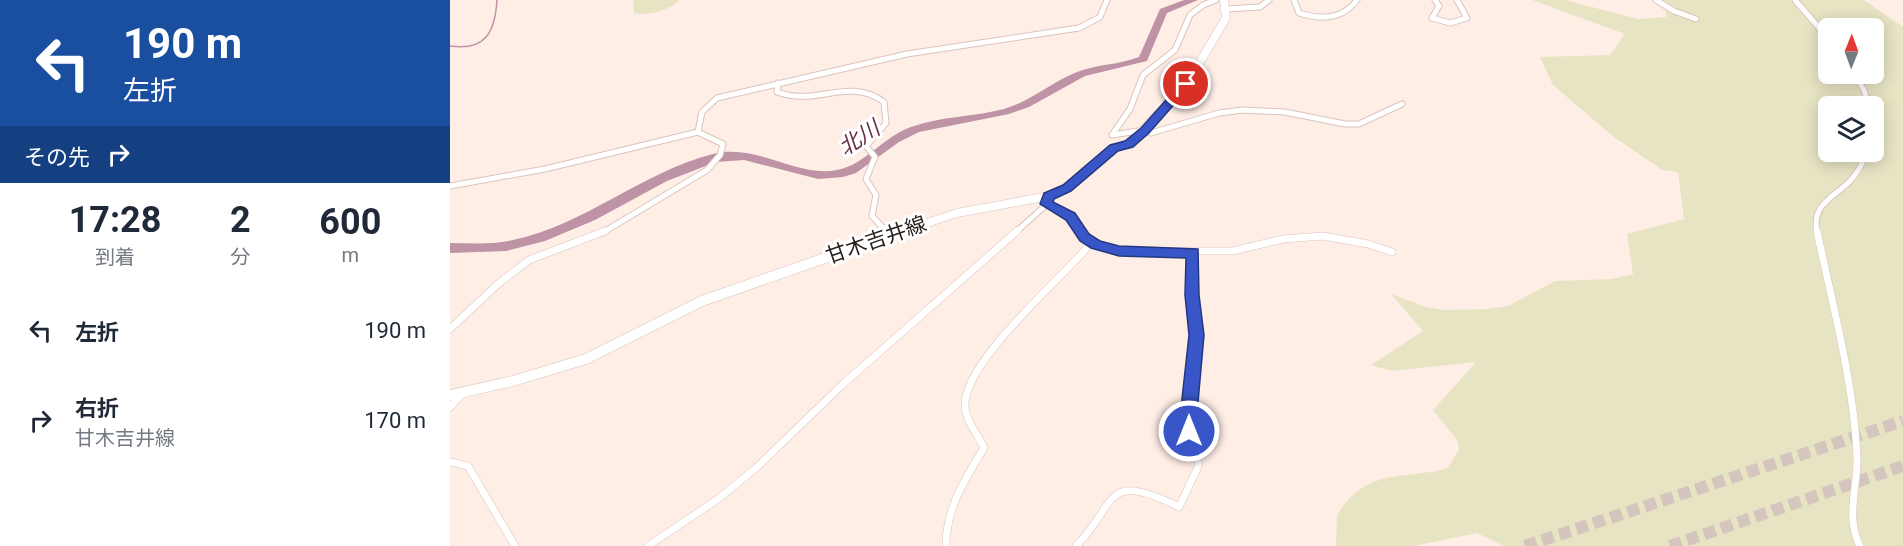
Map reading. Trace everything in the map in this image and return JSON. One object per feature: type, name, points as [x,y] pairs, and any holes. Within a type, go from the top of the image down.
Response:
[{"type":"main road","points":[[1224,0],[1227,9]]},
{"type":"main road","name":"甘木吉井線","points":[[450,395],[586,359],[702,301],[957,213],[1048,200],[1067,188],[1114,148],[1129,144],[1145,130],[1186,84],[1226,18],[1227,9]]},
{"type":"street","points":[[698,132],[702,112],[707,103],[717,98],[916,53],[1079,28],[1100,17],[1107,0]]},
{"type":"street","points":[[1216,0],[1203,5],[1191,15],[1175,50],[1143,75],[1130,109],[1111,133],[1117,136],[1145,130],[1151,133],[1219,113],[1243,110],[1285,112],[1345,124],[1359,124],[1381,116],[1402,104]]},
{"type":"street","points":[[1227,9],[1260,7],[1269,0]]},
{"type":"street","points":[[1294,0],[1299,13],[1314,18],[1342,14],[1357,0]]},
{"type":"street","points":[[1435,0],[1439,6],[1432,18],[1446,23],[1460,23],[1467,18],[1457,0]]},
{"type":"street","points":[[1656,0],[1674,11],[1696,19]]},
{"type":"street","points":[[1795,0],[1818,26]]},
{"type":"street","points":[[778,83],[777,93],[795,98],[856,88],[884,102],[886,123],[867,142],[866,146],[875,157],[866,179],[876,195],[872,216],[882,227],[899,232]]},
{"type":"street","points":[[450,186],[544,170],[644,143],[698,132],[723,144],[723,150],[707,170],[617,225],[594,237],[529,260],[498,284],[450,329]]},
{"type":"street","points":[[1860,162],[1848,183],[1825,196],[1818,207],[1815,223],[1843,352],[1857,457],[1852,531],[1860,546]]},
{"type":"street","points":[[648,546],[718,499],[757,467],[842,385],[1048,200],[1071,216],[1085,237],[1092,242],[1119,251],[1193,253],[1245,250],[1283,239],[1323,236],[1368,244],[1392,252]]},
{"type":"street","points":[[946,546],[946,534],[955,496],[984,448],[965,410],[970,381],[1000,342],[1065,275],[1092,242]]},
{"type":"street","points":[[1076,546],[1090,530],[1110,498],[1124,492],[1142,493],[1179,507],[1198,467],[1198,452],[1189,431],[1189,399],[1197,335],[1192,295],[1193,253]]},
{"type":"street","points":[[450,407],[463,393]]},
{"type":"street","points":[[450,462],[468,466],[515,546]]},
{"type":"shaded area","points":[[633,0],[680,0],[664,10],[646,14],[634,13]]},
{"type":"shaded area","points":[[1532,0],[1565,0],[1638,19],[1666,17],[1664,0],[1864,0],[1903,27],[1903,546],[1504,546],[1477,533],[1413,546],[1336,546],[1337,515],[1349,499],[1361,489],[1387,478],[1448,468],[1459,449],[1457,440],[1433,410],[1476,362],[1392,371],[1371,365],[1423,331],[1391,294],[1426,307],[1444,310],[1508,306],[1555,281],[1611,279],[1633,274],[1627,234],[1684,219],[1678,172],[1662,170],[1610,134],[1553,85],[1540,57],[1610,55],[1625,34]]},
{"type":"waterway","points":[[450,46],[472,46],[486,37],[494,22],[497,0]]},
{"type":"waterway","name":"北川","points":[[450,248],[506,246],[540,238],[688,167],[729,155],[759,159],[818,175],[833,175],[852,170],[894,139],[915,129],[1015,109],[1081,74],[1143,59],[1163,11],[1193,0]]},
{"type":"tunnel","points":[[1525,546],[1903,421]]},
{"type":"tunnel","points":[[1670,546],[1903,466]]},
{"type":"route","points":[[1186,84],[1145,130],[1129,144],[1114,148],[1067,188],[1049,196],[1047,204],[1071,216],[1085,237],[1095,244],[1119,251],[1193,253],[1192,295],[1197,319],[1197,335],[1189,399],[1189,431]]}]
